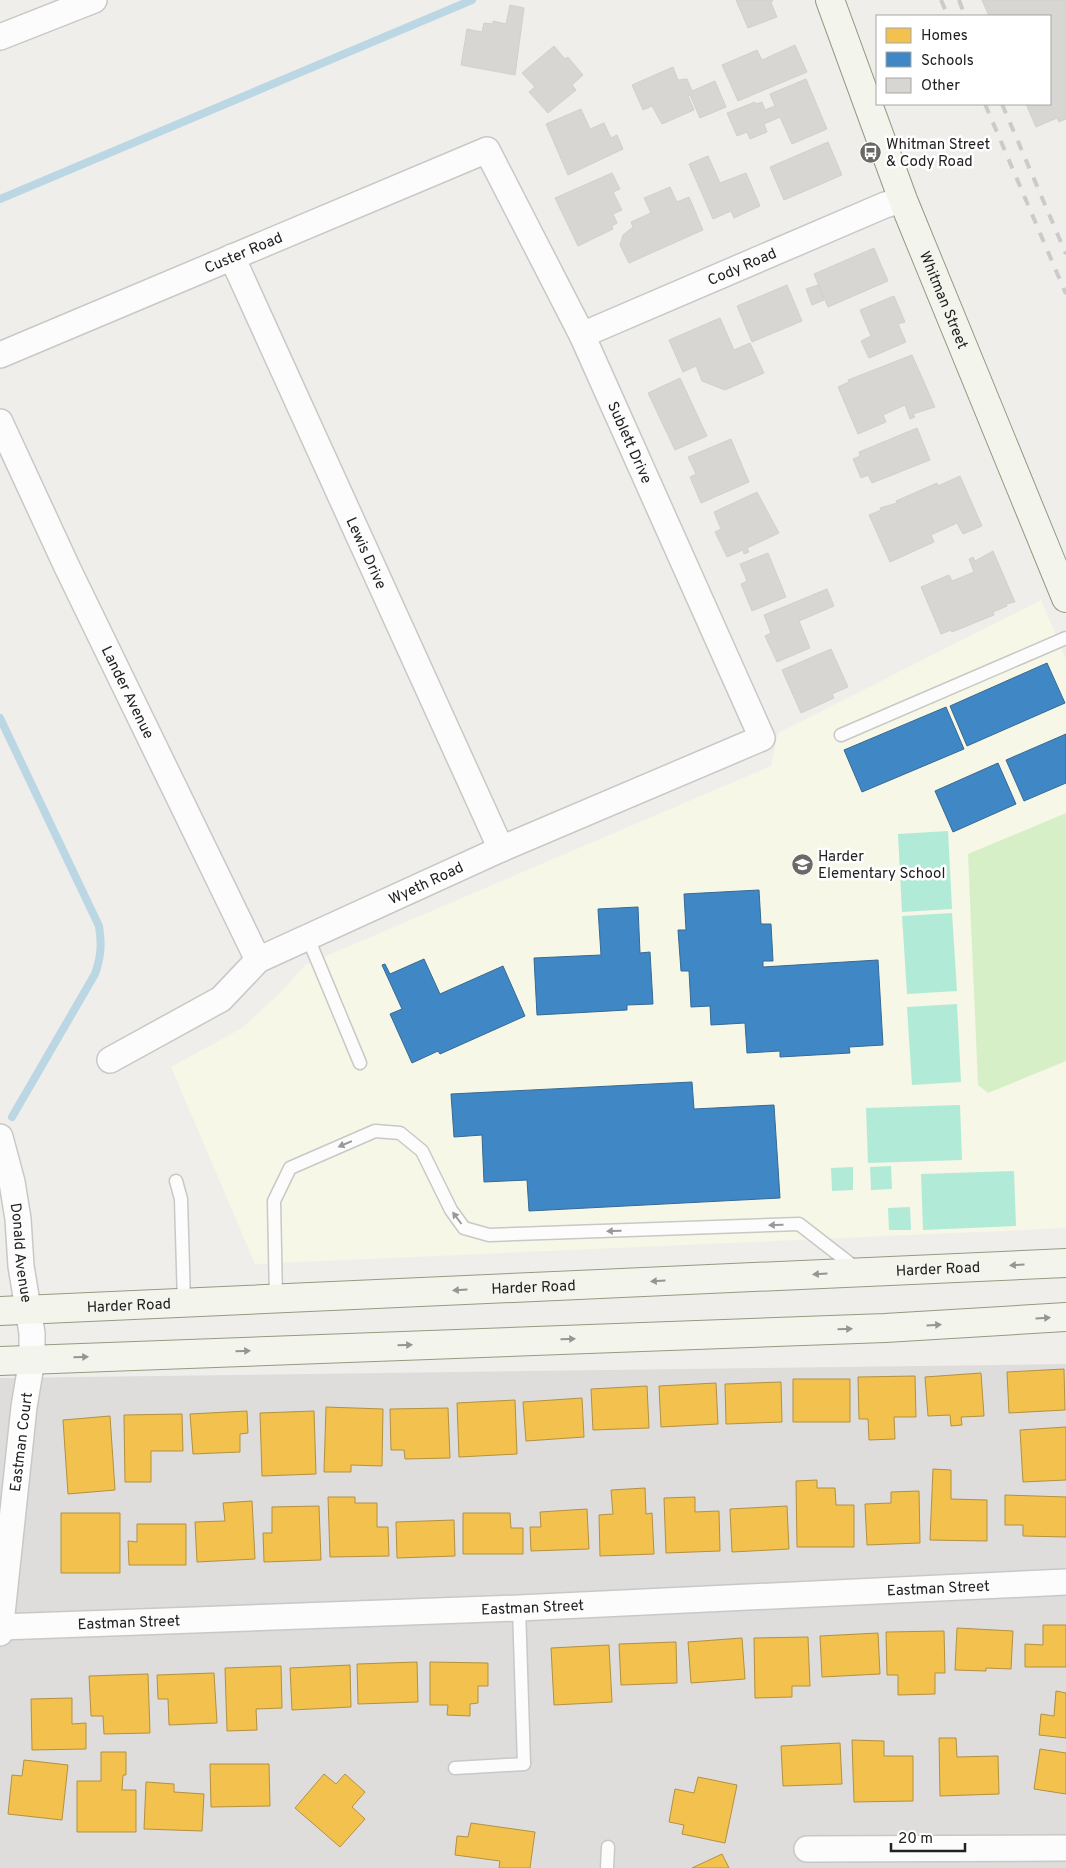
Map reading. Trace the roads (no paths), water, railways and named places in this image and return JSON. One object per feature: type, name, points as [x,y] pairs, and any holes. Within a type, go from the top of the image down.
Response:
[{"type":"main road","name":"Whitman Street","points":[[830,0],[903,200],[1066,598]]},
{"type":"main road","name":"Harder Road","points":[[0,1311],[1066,1263]]},
{"type":"main road","points":[[0,1361],[885,1328],[1066,1317]]},
{"type":"street","points":[[0,37],[94,0]]},
{"type":"street","name":"Custer Road","points":[[0,355],[487,150]]},
{"type":"street","name":"Sublett Drive","points":[[487,150],[582,335],[762,738]]},
{"type":"street","name":"Cody Road","points":[[582,335],[884,205],[903,200]]},
{"type":"street","name":"Lewis Drive","points":[[232,257],[501,849]]},
{"type":"street","name":"Lander Avenue","points":[[0,422],[67,567],[258,960]]},
{"type":"street","name":"Wyeth Road","points":[[110,1060],[221,999],[258,960],[501,849],[762,738]]},
{"type":"street","name":"Donald Avenue","points":[[0,1137],[12,1182],[28,1310]]},
{"type":"street","name":"Eastman Court","points":[[1,1630],[24,1407],[32,1359],[32,1333],[28,1310]]},
{"type":"street","name":"Eastman Street","points":[[1,1630],[1066,1582]]},
{"type":"street","points":[[807,1849],[1066,1848]]},
{"type":"lane","points":[[841,735],[1066,638]]},
{"type":"lane","points":[[308,938],[360,1063]]},
{"type":"lane","points":[[276,1299],[274,1201],[290,1168],[375,1131],[400,1133],[422,1151],[451,1210],[464,1228],[489,1235],[799,1224],[861,1272]]},
{"type":"lane","points":[[176,1181],[181,1199],[184,1303]]},
{"type":"lane","points":[[455,1768],[524,1764],[519,1608]]},
{"type":"lane","points":[[607,1868],[608,1847]]},
{"type":"waterway","points":[[0,199],[472,0]]},
{"type":"waterway","points":[[0,718],[99,926],[100,939],[100,956],[95,974],[12,1117]]},
{"type":"railway","points":[[941,0],[948,15]]},
{"type":"railway","points":[[959,0],[965,15]]},
{"type":"railway","points":[[985,105],[1066,294]]},
{"type":"railway","points":[[1002,105],[1066,254]]},
{"type":"place","name":"Whitman Street & Cody Road","points":[[870,153]]},
{"type":"place","name":"Harder Elementary School","points":[[802,865]]}]
